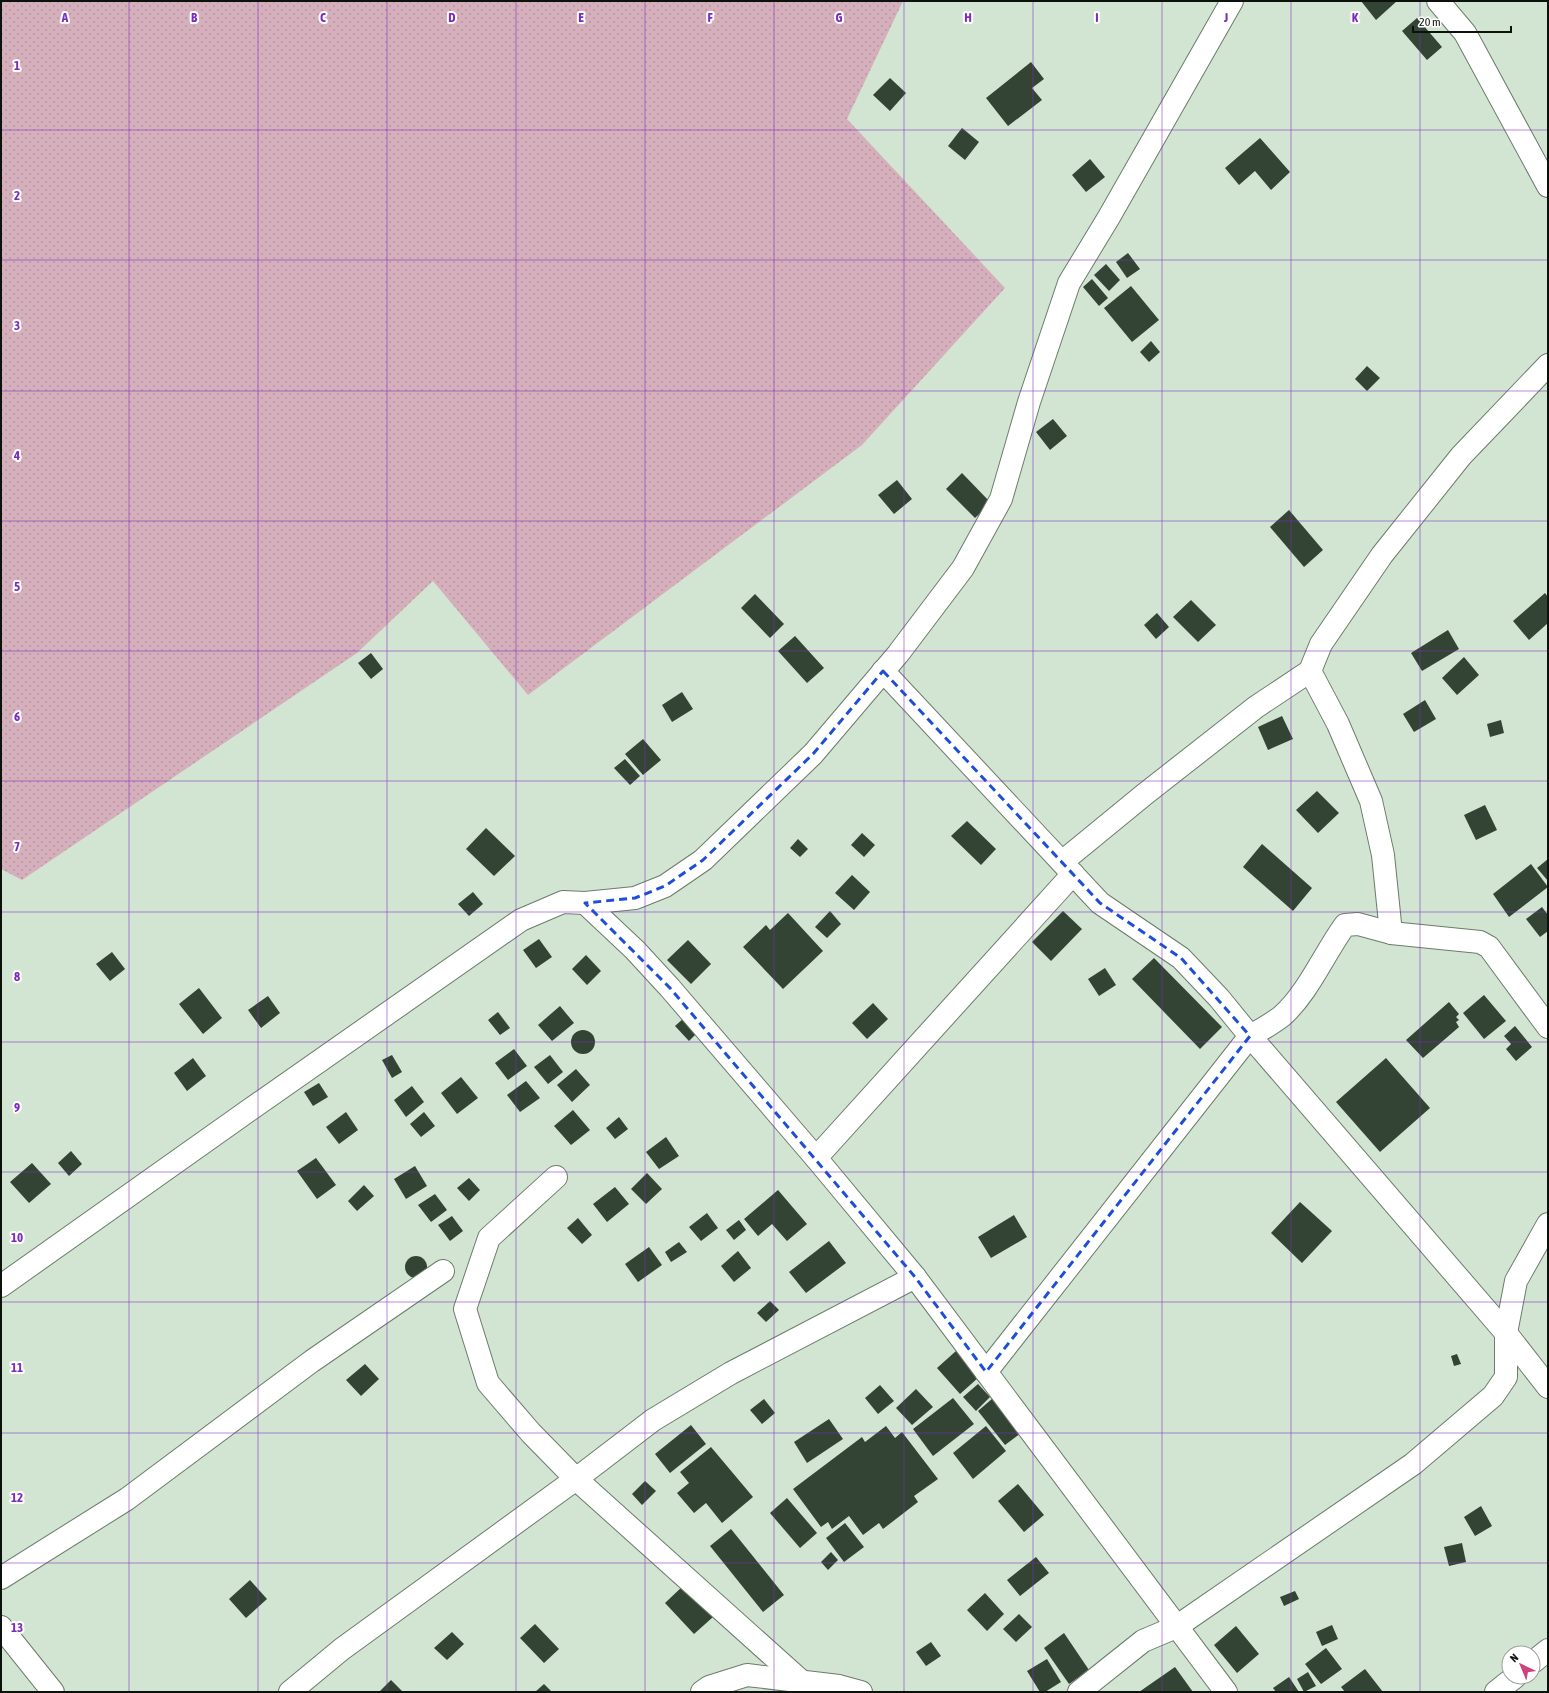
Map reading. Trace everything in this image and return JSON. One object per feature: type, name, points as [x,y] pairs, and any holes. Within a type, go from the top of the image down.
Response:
[{"type":"street","points":[[1,1286],[521,920],[563,902],[585,903],[635,898],[665,886],[703,860],[813,754],[898,654],[963,568],[1002,499],[1029,402],[1069,283],[1109,217],[1232,1]]},
{"type":"street","points":[[1438,1],[1465,33],[1548,186]]},
{"type":"street","points":[[816,1158],[1067,868],[1145,794],[1256,707],[1310,671],[1321,644],[1382,555],[1461,456],[1548,365]]},
{"type":"street","points":[[883,671],[1100,903],[1181,958],[1219,998],[1250,1036],[1506,1332],[1548,1387]]},
{"type":"street","points":[[1310,671],[1338,724],[1371,801],[1383,856],[1391,933]]},
{"type":"street","points":[[585,903],[635,950],[670,988],[816,1158],[915,1277],[1226,1692]]},
{"type":"street","points":[[986,1372],[1250,1036],[1282,1016],[1300,996],[1334,940],[1345,925],[1358,924],[1391,933],[1480,942],[1489,946],[1548,1026]]},
{"type":"street","points":[[556,1177],[489,1238],[465,1309],[488,1383],[530,1434],[576,1479],[801,1681]]},
{"type":"street","points":[[1079,1692],[1143,1642],[1176,1627],[1413,1464],[1493,1396],[1506,1377],[1506,1332],[1516,1280],[1548,1224]]},
{"type":"street","points":[[1,1578],[128,1499],[312,1361],[443,1271]]},
{"type":"street","points":[[290,1692],[342,1649],[576,1479],[653,1420],[725,1377],[915,1277]]},
{"type":"street","points":[[1,1627],[53,1692]]},
{"type":"street","points":[[702,1692],[709,1688],[747,1675],[839,1686],[861,1692]]},
{"type":"street","points":[[1496,1692],[1505,1685]]},
{"type":"highlighted area","points":[[883,671],[1100,903],[1181,958],[1250,1036],[986,1372],[915,1277],[670,988],[585,903],[635,898],[665,886],[703,860],[813,754]]},
{"type":"shaded area","points":[[1,1],[903,1],[847,119],[1005,288],[862,445],[528,695],[433,581],[357,653],[22,880],[1,869]]},
{"type":"building","points":[[1361,1],[1397,1],[1376,20]]},
{"type":"building","points":[[1417,18],[1442,47],[1427,60],[1402,31]]},
{"type":"building","points":[[1031,62],[1044,79],[1032,88],[1042,100],[1008,126],[986,98]]},
{"type":"building","points":[[890,78],[906,93],[890,111],[873,95]]},
{"type":"building","points":[[962,128],[979,142],[965,160],[948,146]]},
{"type":"building","points":[[1260,138],[1290,172],[1271,190],[1255,171],[1239,185],[1225,168]]},
{"type":"building","points":[[1090,159],[1105,177],[1086,192],[1072,175]]},
{"type":"building","points":[[1128,253],[1140,269],[1127,278],[1116,262]]},
{"type":"building","points":[[1106,264],[1120,280],[1109,291],[1094,275]]},
{"type":"building","points":[[1092,279],[1108,298],[1099,306],[1083,287]]},
{"type":"building","points":[[1131,286],[1159,320],[1132,342],[1104,308]]},
{"type":"building","points":[[1151,341],[1160,352],[1149,362],[1140,352]]},
{"type":"building","points":[[1367,366],[1380,378],[1367,391],[1355,379]]},
{"type":"building","points":[[1053,419],[1067,436],[1050,450],[1036,432]]},
{"type":"building","points":[[962,473],[991,503],[975,518],[946,489]]},
{"type":"building","points":[[897,480],[912,499],[894,514],[878,495]]},
{"type":"building","points":[[1289,510],[1323,550],[1304,567],[1270,527]]},
{"type":"building","points":[[1545,593],[1548,597],[1548,623],[1529,640],[1513,621]]},
{"type":"building","points":[[755,594],[784,624],[770,638],[741,608]]},
{"type":"building","points":[[1191,600],[1216,625],[1198,642],[1173,617]]},
{"type":"building","points":[[1157,613],[1169,627],[1156,639],[1144,625]]},
{"type":"building","points":[[1448,630],[1459,649],[1422,671],[1411,653]]},
{"type":"building","points":[[795,636],[824,668],[807,683],[778,651]]},
{"type":"building","points":[[371,653],[383,669],[371,679],[358,663]]},
{"type":"building","points":[[1464,657],[1479,675],[1457,695],[1442,678]]},
{"type":"building","points":[[682,692],[693,709],[672,722],[662,705]]},
{"type":"building","points":[[1425,700],[1436,719],[1414,732],[1403,714]]},
{"type":"building","points":[[1282,716],[1293,739],[1268,750],[1258,727]]},
{"type":"building","points":[[1501,720],[1504,733],[1490,737],[1487,724]]},
{"type":"building","points":[[643,739],[661,760],[643,775],[625,754]]},
{"type":"building","points":[[625,759],[640,776],[630,785],[614,768]]},
{"type":"building","points":[[1317,791],[1339,813],[1318,833],[1296,810]]},
{"type":"building","points":[[1485,805],[1497,830],[1476,840],[1464,815]]},
{"type":"building","points":[[967,821],[996,849],[981,865],[951,836]]},
{"type":"building","points":[[486,828],[515,856],[494,876],[466,849]]},
{"type":"building","points":[[862,833],[875,845],[864,857],[851,845]]},
{"type":"building","points":[[798,839],[808,849],[800,857],[790,848]]},
{"type":"building","points":[[1262,844],[1312,888],[1293,911],[1243,867]]},
{"type":"building","points":[[1548,859],[1548,881],[1537,868]]},
{"type":"building","points":[[1531,864],[1548,887],[1509,917],[1493,894]]},
{"type":"building","points":[[852,875],[870,892],[854,910],[835,893]]},
{"type":"building","points":[[473,892],[483,904],[469,916],[458,904]]},
{"type":"building","points":[[1542,907],[1548,915],[1548,931],[1540,937],[1526,919]]},
{"type":"building","points":[[830,911],[841,924],[827,938],[815,927]]},
{"type":"building","points":[[1063,911],[1082,929],[1051,961],[1032,942]]},
{"type":"building","points":[[788,913],[823,951],[783,989],[743,947],[766,925],[770,930]]},
{"type":"building","points":[[539,939],[552,957],[536,968],[523,950]]},
{"type":"building","points":[[688,940],[711,964],[691,984],[667,960]]},
{"type":"building","points":[[112,952],[125,969],[110,981],[96,964]]},
{"type":"building","points":[[586,955],[601,971],[587,985],[572,969]]},
{"type":"building","points":[[1154,958],[1222,1027],[1200,1049],[1132,979]]},
{"type":"building","points":[[1105,968],[1116,985],[1099,996],[1088,979]]},
{"type":"building","points":[[199,988],[222,1018],[203,1034],[179,1004]]},
{"type":"building","points":[[1484,995],[1506,1021],[1484,1039],[1463,1013]]},
{"type":"building","points":[[268,996],[280,1013],[261,1028],[248,1010]]},
{"type":"building","points":[[1449,1002],[1459,1014],[1456,1017],[1459,1020],[1456,1022],[1459,1027],[1423,1058],[1406,1040]]},
{"type":"building","points":[[873,1003],[888,1019],[867,1039],[852,1023]]},
{"type":"building","points":[[560,1006],[574,1023],[552,1041],[538,1025]]},
{"type":"building","points":[[498,1012],[510,1028],[500,1035],[488,1020]]},
{"type":"building","points":[[685,1017],[699,1031],[689,1041],[675,1026]]},
{"type":"building","points":[[1515,1026],[1532,1047],[1516,1061],[1506,1049],[1511,1044],[1504,1036]]},
{"type":"building","points":[[583,1030],[592,1033],[595,1042],[592,1051],[583,1054],[574,1051],[571,1042],[574,1033]]},
{"type":"building","points":[[514,1049],[527,1066],[508,1080],[495,1063]]},
{"type":"building","points":[[392,1055],[402,1072],[392,1078],[382,1060]]},
{"type":"building","points":[[550,1055],[563,1072],[548,1084],[534,1067]]},
{"type":"building","points":[[193,1058],[206,1076],[187,1091],[174,1073]]},
{"type":"building","points":[[1386,1058],[1430,1108],[1380,1152],[1336,1102]]},
{"type":"building","points":[[576,1069],[590,1085],[572,1102],[557,1085]]},
{"type":"building","points":[[461,1077],[478,1098],[457,1114],[441,1093]]},
{"type":"building","points":[[526,1081],[540,1098],[520,1112],[507,1095]]},
{"type":"building","points":[[319,1083],[328,1097],[313,1106],[304,1092]]},
{"type":"building","points":[[412,1086],[424,1102],[406,1117],[394,1100]]},
{"type":"building","points":[[573,1110],[590,1130],[571,1145],[554,1126]]},
{"type":"building","points":[[346,1112],[358,1130],[339,1144],[326,1127]]},
{"type":"building","points":[[424,1112],[435,1126],[421,1137],[410,1124]]},
{"type":"building","points":[[619,1117],[628,1129],[615,1139],[606,1128]]},
{"type":"building","points":[[666,1137],[679,1156],[659,1169],[646,1152]]},
{"type":"building","points":[[71,1151],[82,1164],[69,1176],[58,1163]]},
{"type":"building","points":[[316,1158],[336,1185],[317,1199],[297,1171]]},
{"type":"building","points":[[32,1163],[51,1184],[29,1203],[10,1182]]},
{"type":"building","points":[[415,1166],[427,1186],[406,1199],[394,1179]]},
{"type":"building","points":[[647,1173],[662,1189],[646,1204],[631,1189]]},
{"type":"building","points":[[469,1178],[480,1190],[469,1201],[457,1188]]},
{"type":"building","points":[[364,1185],[374,1196],[357,1211],[348,1201]]},
{"type":"building","points":[[615,1187],[629,1204],[607,1222],[593,1204]]},
{"type":"building","points":[[778,1190],[807,1224],[787,1241],[772,1224],[758,1236],[744,1219]]},
{"type":"building","points":[[435,1194],[447,1210],[431,1222],[418,1205]]},
{"type":"building","points":[[1300,1202],[1332,1231],[1302,1263],[1271,1233]]},
{"type":"building","points":[[707,1213],[718,1228],[701,1241],[689,1227]]},
{"type":"building","points":[[1014,1215],[1027,1237],[991,1258],[978,1237]]},
{"type":"building","points":[[452,1216],[463,1231],[450,1241],[438,1225]]},
{"type":"building","points":[[578,1218],[592,1235],[582,1244],[567,1228]]},
{"type":"building","points":[[739,1220],[746,1230],[734,1240],[726,1230]]},
{"type":"building","points":[[829,1241],[846,1263],[806,1293],[789,1272]]},
{"type":"building","points":[[679,1242],[687,1252],[671,1262],[665,1252]]},
{"type":"building","points":[[649,1247],[662,1265],[638,1282],[625,1264]]},
{"type":"building","points":[[738,1251],[751,1268],[734,1282],[721,1266]]},
{"type":"building","points":[[412,1256],[420,1256],[427,1263],[427,1271],[420,1278],[412,1278],[405,1271],[405,1263]]},
{"type":"building","points":[[770,1301],[779,1310],[766,1322],[757,1313]]},
{"type":"building","points":[[956,1351],[979,1377],[960,1394],[937,1368]]},
{"type":"building","points":[[1457,1354],[1461,1364],[1454,1366],[1451,1356]]},
{"type":"building","points":[[365,1364],[379,1379],[361,1396],[346,1380]]},
{"type":"building","points":[[978,1384],[990,1397],[976,1411],[963,1397]]},
{"type":"building","points":[[880,1385],[894,1401],[878,1414],[865,1398]]},
{"type":"building","points":[[916,1389],[933,1407],[912,1425],[896,1408]]},
{"type":"building","points":[[953,1398],[974,1424],[933,1456],[913,1429]]},
{"type":"building","points":[[993,1398],[1021,1433],[1005,1445],[978,1411]]},
{"type":"building","points":[[764,1399],[775,1413],[762,1424],[750,1410]]},
{"type":"building","points":[[829,1419],[843,1439],[807,1463],[794,1442]]},
{"type":"building","points":[[691,1425],[706,1444],[670,1473],[655,1454]]},
{"type":"building","points":[[886,1426],[895,1438],[902,1432],[938,1479],[914,1496],[918,1502],[883,1529],[879,1523],[863,1535],[849,1516],[832,1529],[828,1522],[821,1527],[793,1489],[862,1437],[865,1442]]},
{"type":"building","points":[[986,1426],[1006,1451],[973,1479],[953,1453]]},
{"type":"building","points":[[711,1447],[753,1497],[722,1523],[706,1503],[694,1513],[677,1493],[689,1483],[680,1472]]},
{"type":"building","points":[[645,1481],[656,1491],[642,1505],[632,1494]]},
{"type":"building","points":[[1018,1484],[1044,1515],[1024,1532],[998,1501]]},
{"type":"building","points":[[787,1498],[817,1533],[800,1548],[770,1513]]},
{"type":"building","points":[[1481,1506],[1492,1526],[1475,1536],[1464,1517]]},
{"type":"building","points":[[845,1523],[864,1547],[844,1562],[826,1538]]},
{"type":"building","points":[[731,1529],[784,1595],[763,1612],[710,1546]]},
{"type":"building","points":[[1462,1543],[1466,1562],[1449,1566],[1444,1547]]},
{"type":"building","points":[[831,1552],[838,1560],[828,1570],[821,1562]]},
{"type":"building","points":[[1036,1557],[1049,1573],[1020,1596],[1007,1580]]},
{"type":"building","points":[[250,1580],[267,1599],[246,1618],[229,1599]]},
{"type":"building","points":[[684,1585],[713,1617],[694,1634],[665,1603]]},
{"type":"building","points":[[1295,1591],[1299,1599],[1284,1606],[1280,1597]]},
{"type":"building","points":[[985,1593],[1004,1614],[987,1631],[967,1610]]},
{"type":"building","points":[[1019,1614],[1032,1627],[1016,1642],[1003,1629]]},
{"type":"building","points":[[535,1624],[559,1649],[544,1663],[520,1638]]},
{"type":"building","points":[[1332,1625],[1338,1639],[1322,1646],[1316,1632]]},
{"type":"building","points":[[1236,1626],[1259,1654],[1237,1673],[1214,1645]]},
{"type":"building","points":[[452,1632],[464,1644],[447,1660],[434,1648]]},
{"type":"building","points":[[1064,1633],[1089,1670],[1069,1684],[1044,1648]]},
{"type":"building","points":[[931,1642],[941,1656],[926,1666],[916,1652]]},
{"type":"building","points":[[1326,1648],[1342,1669],[1321,1684],[1305,1664]]},
{"type":"building","points":[[1047,1659],[1061,1682],[1045,1692],[1040,1692],[1027,1671]]},
{"type":"building","points":[[1175,1667],[1193,1692],[1139,1692]]},
{"type":"building","points":[[1365,1669],[1383,1692],[1345,1692],[1341,1687]]},
{"type":"building","points":[[1308,1672],[1316,1686],[1304,1692],[1297,1679]]},
{"type":"building","points":[[1289,1677],[1299,1692],[1276,1692],[1273,1688]]},
{"type":"building","points":[[391,1680],[403,1692],[379,1692]]},
{"type":"building","points":[[544,1684],[552,1692],[535,1692]]}]
